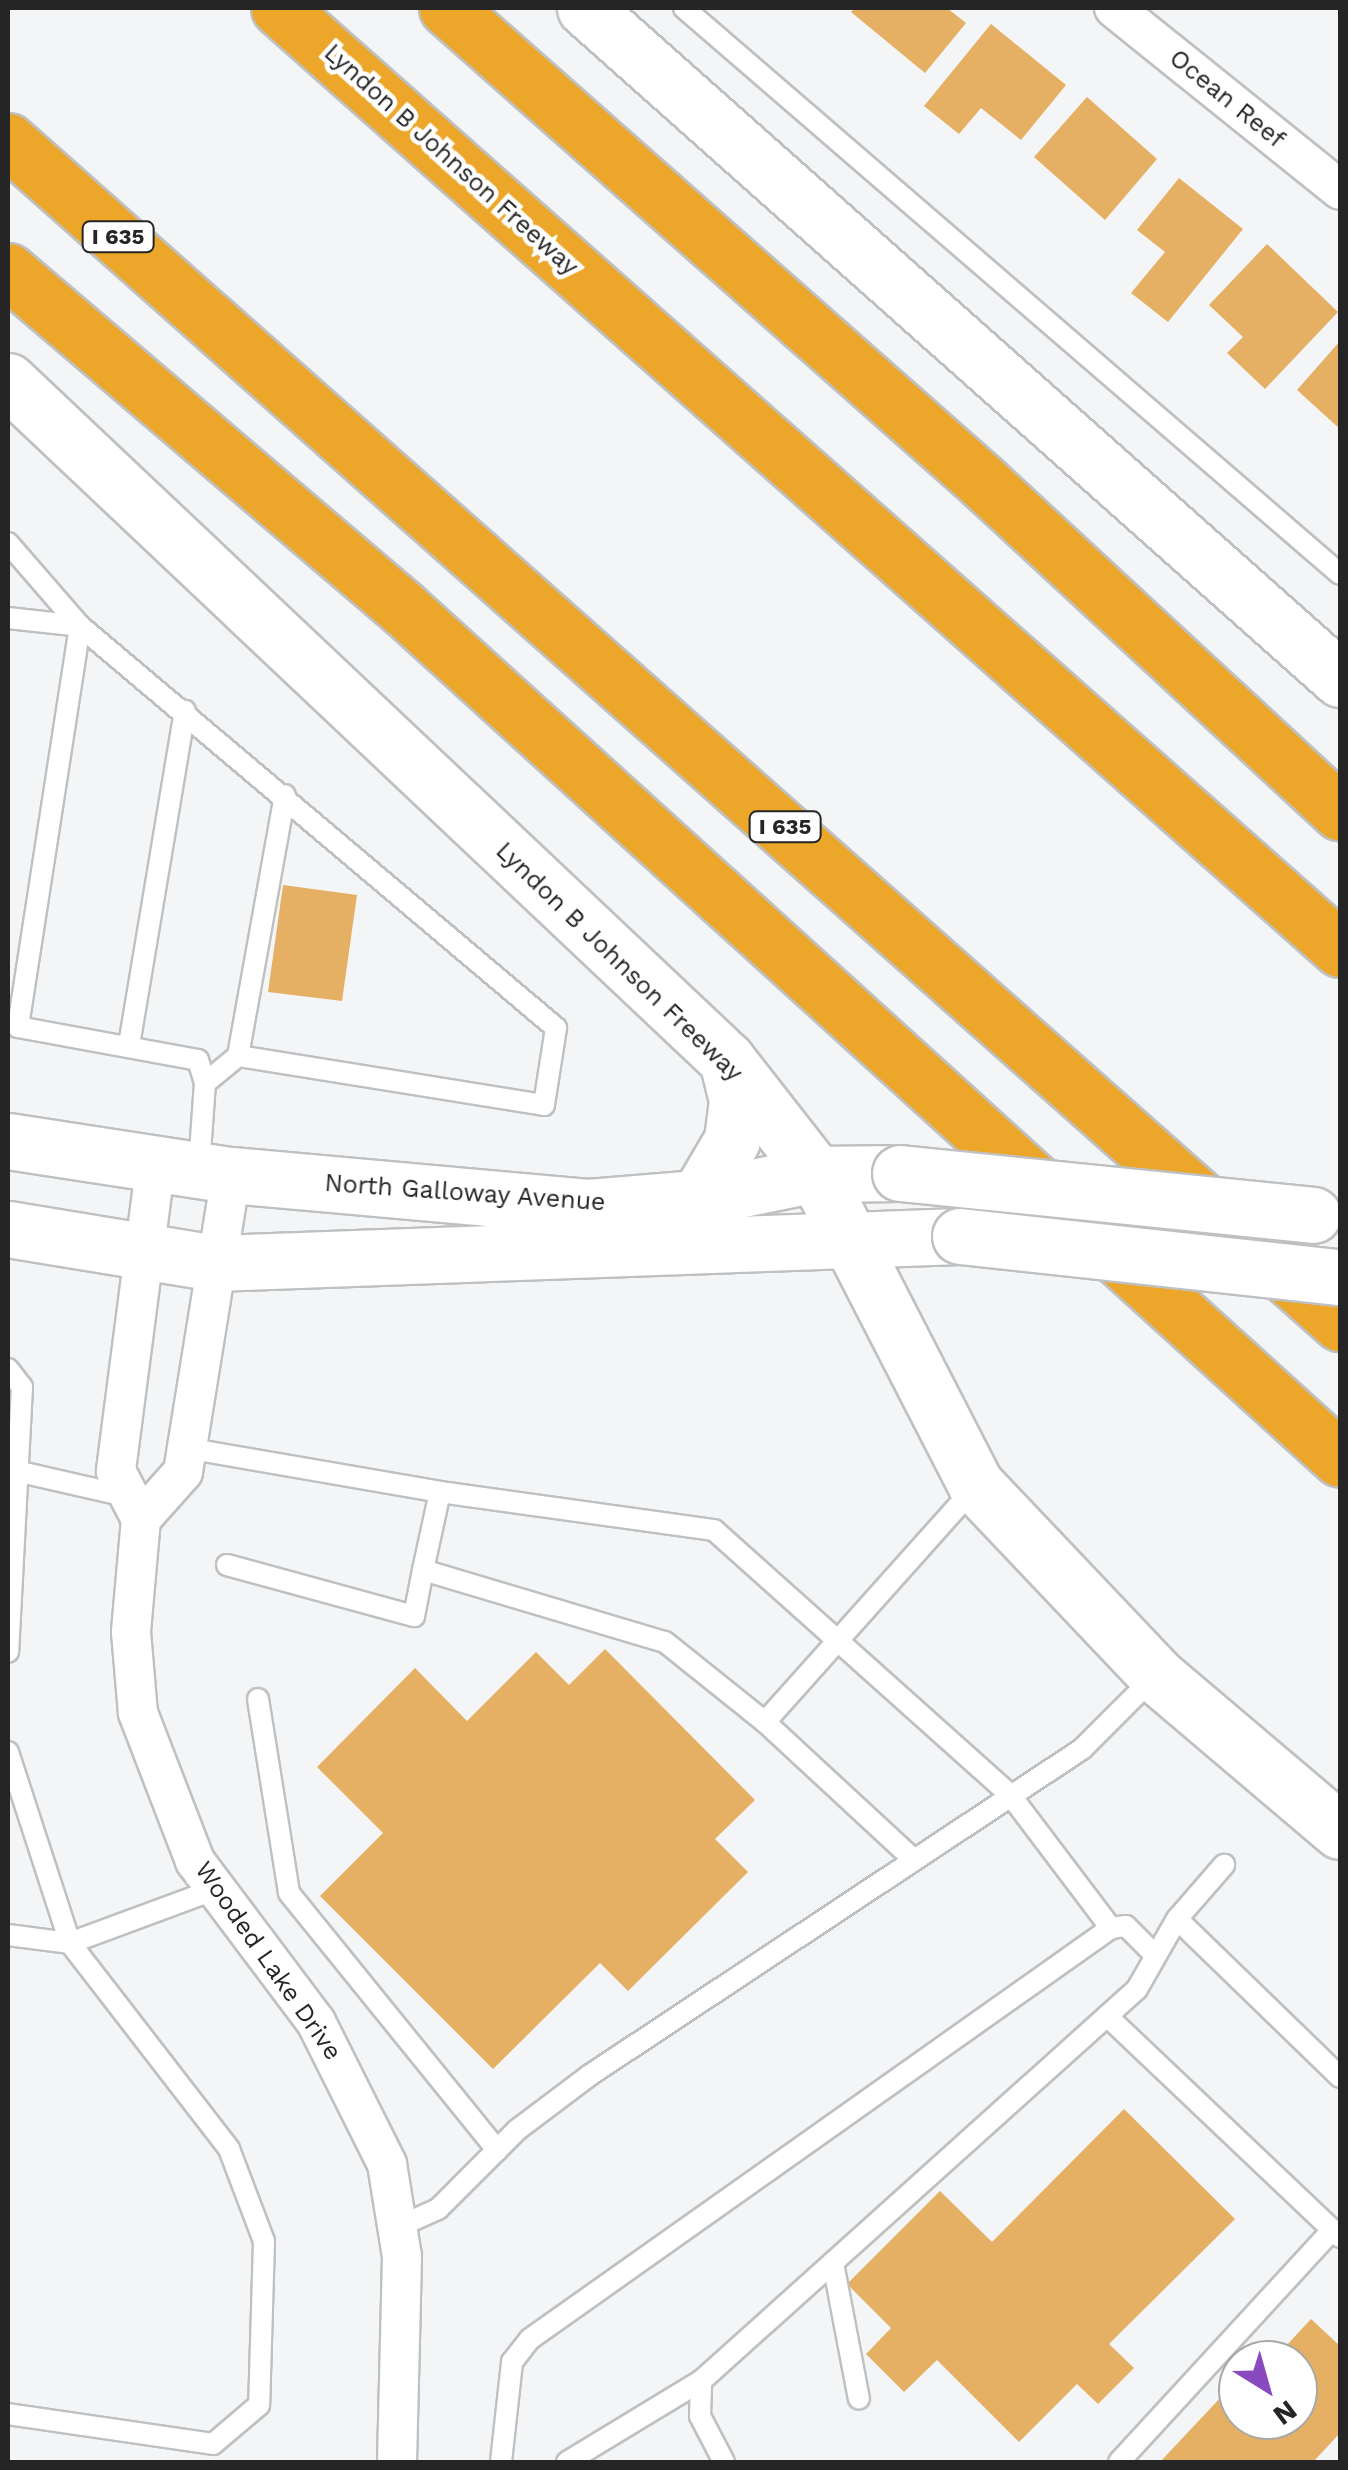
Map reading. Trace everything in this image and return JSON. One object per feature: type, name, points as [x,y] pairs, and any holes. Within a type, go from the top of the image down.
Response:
[{"type":"highway","name":"Lyndon B Johnson Freeway","points":[[280,8],[1340,950]]},
{"type":"highway","points":[[447,8],[1161,645],[1340,813]]},
{"type":"highway","name":"I 635","points":[[8,141],[1340,1322]]},
{"type":"highway","points":[[8,271],[217,456],[404,608],[1340,1459]]},
{"type":"main road","points":[[586,8],[1340,679]]},
{"type":"main road","name":"Lyndon B Johnson Freeway","points":[[8,381],[727,1060],[816,1174],[852,1236],[976,1485],[1156,1675],[1340,1831]]},
{"type":"main road","points":[[698,1198],[732,1140],[737,1100],[727,1060]]},
{"type":"main road","name":"North Galloway Avenue","points":[[8,1140],[195,1169],[588,1207],[698,1198],[816,1174],[900,1174],[1340,1218]]},
{"type":"main road","name":"North Galloway Avenue","points":[[8,1229],[143,1248],[216,1263],[852,1236],[960,1236],[1340,1277]]},
{"type":"street","name":"Ocean Reef","points":[[1114,8],[1340,190]]},
{"type":"street","name":"Wooded Lake Drive","points":[[195,1169],[143,1248],[116,1471],[136,1508],[131,1632],[138,1713],[194,1861],[352,2082],[387,2164],[398,2226],[397,2462]]},
{"type":"street","points":[[136,1508],[183,1472],[216,1263],[195,1169]]},
{"type":"lane","points":[[684,8],[1340,574]]},
{"type":"lane","points":[[8,543],[80,626],[285,795],[556,1028],[544,1105],[238,1056]]},
{"type":"lane","points":[[8,618],[80,626]]},
{"type":"lane","points":[[80,626],[13,1027],[198,1060],[205,1083],[195,1169]]},
{"type":"lane","points":[[129,1045],[185,711]]},
{"type":"lane","points":[[205,1083],[238,1056],[285,795]]},
{"type":"lane","points":[[8,1368],[22,1387],[8,1652]]},
{"type":"lane","points":[[186,1448],[440,1492],[714,1530],[842,1639],[1011,1796],[1111,1928]]},
{"type":"lane","points":[[16,1471],[136,1508]]},
{"type":"lane","points":[[765,1722],[976,1485]]},
{"type":"lane","points":[[228,1565],[414,1616],[440,1492]]},
{"type":"lane","points":[[423,1570],[652,1637],[765,1722],[914,1860]]},
{"type":"lane","points":[[398,2226],[438,2209],[497,2150],[590,2075],[1082,1749],[1156,1675]]},
{"type":"lane","points":[[258,1698],[289,1892],[497,2150]]},
{"type":"lane","points":[[8,1752],[70,1943],[229,2149],[264,2240],[259,2404],[214,2444],[8,2414]]},
{"type":"lane","points":[[566,2462],[701,2381],[1108,2016],[1137,1989],[1177,1919],[1224,1865]]},
{"type":"lane","points":[[8,1934],[70,1943],[216,1889]]},
{"type":"lane","points":[[1177,1919],[1340,2077]]},
{"type":"lane","points":[[501,2462],[512,2362],[530,2339],[1111,1928],[1126,1926],[1154,1954]]},
{"type":"lane","points":[[1108,2016],[1337,2233],[1119,2462]]},
{"type":"lane","points":[[833,2264],[859,2399]]},
{"type":"lane","points":[[701,2381],[700,2416],[724,2462]]},
{"type":"building","points":[[855,8],[947,8],[966,23],[925,73],[851,12]]},
{"type":"building","points":[[991,24],[1066,85],[1021,140],[981,108],[959,134],[924,106]]},
{"type":"building","points":[[1087,97],[1157,159],[1105,220],[1034,157]]},
{"type":"building","points":[[1179,178],[1243,229],[1168,322],[1131,293],[1165,252],[1137,230]]},
{"type":"building","points":[[1267,244],[1338,312],[1265,389],[1227,353],[1243,337],[1209,305]]},
{"type":"building","points":[[1340,341],[1340,429],[1297,390]]},
{"type":"building","points":[[283,885],[357,895],[342,1001],[268,992]]},
{"type":"building","points":[[605,1649],[755,1800],[715,1839],[748,1872],[628,1991],[600,1963],[493,2069],[320,1896],[383,1833],[317,1767],[415,1668],[467,1721],[536,1652],[569,1685]]},
{"type":"building","points":[[1124,2109],[1235,2219],[1109,2344],[1134,2368],[1098,2404],[1077,2384],[1019,2442],[937,2360],[904,2392],[866,2354],[891,2328],[847,2284],[940,2191],[992,2242]]},
{"type":"building","points":[[1311,2319],[1340,2346],[1340,2433],[1313,2462],[1160,2462],[1218,2400],[1218,2440],[1318,2440],[1318,2340],[1292,2340]]}]
